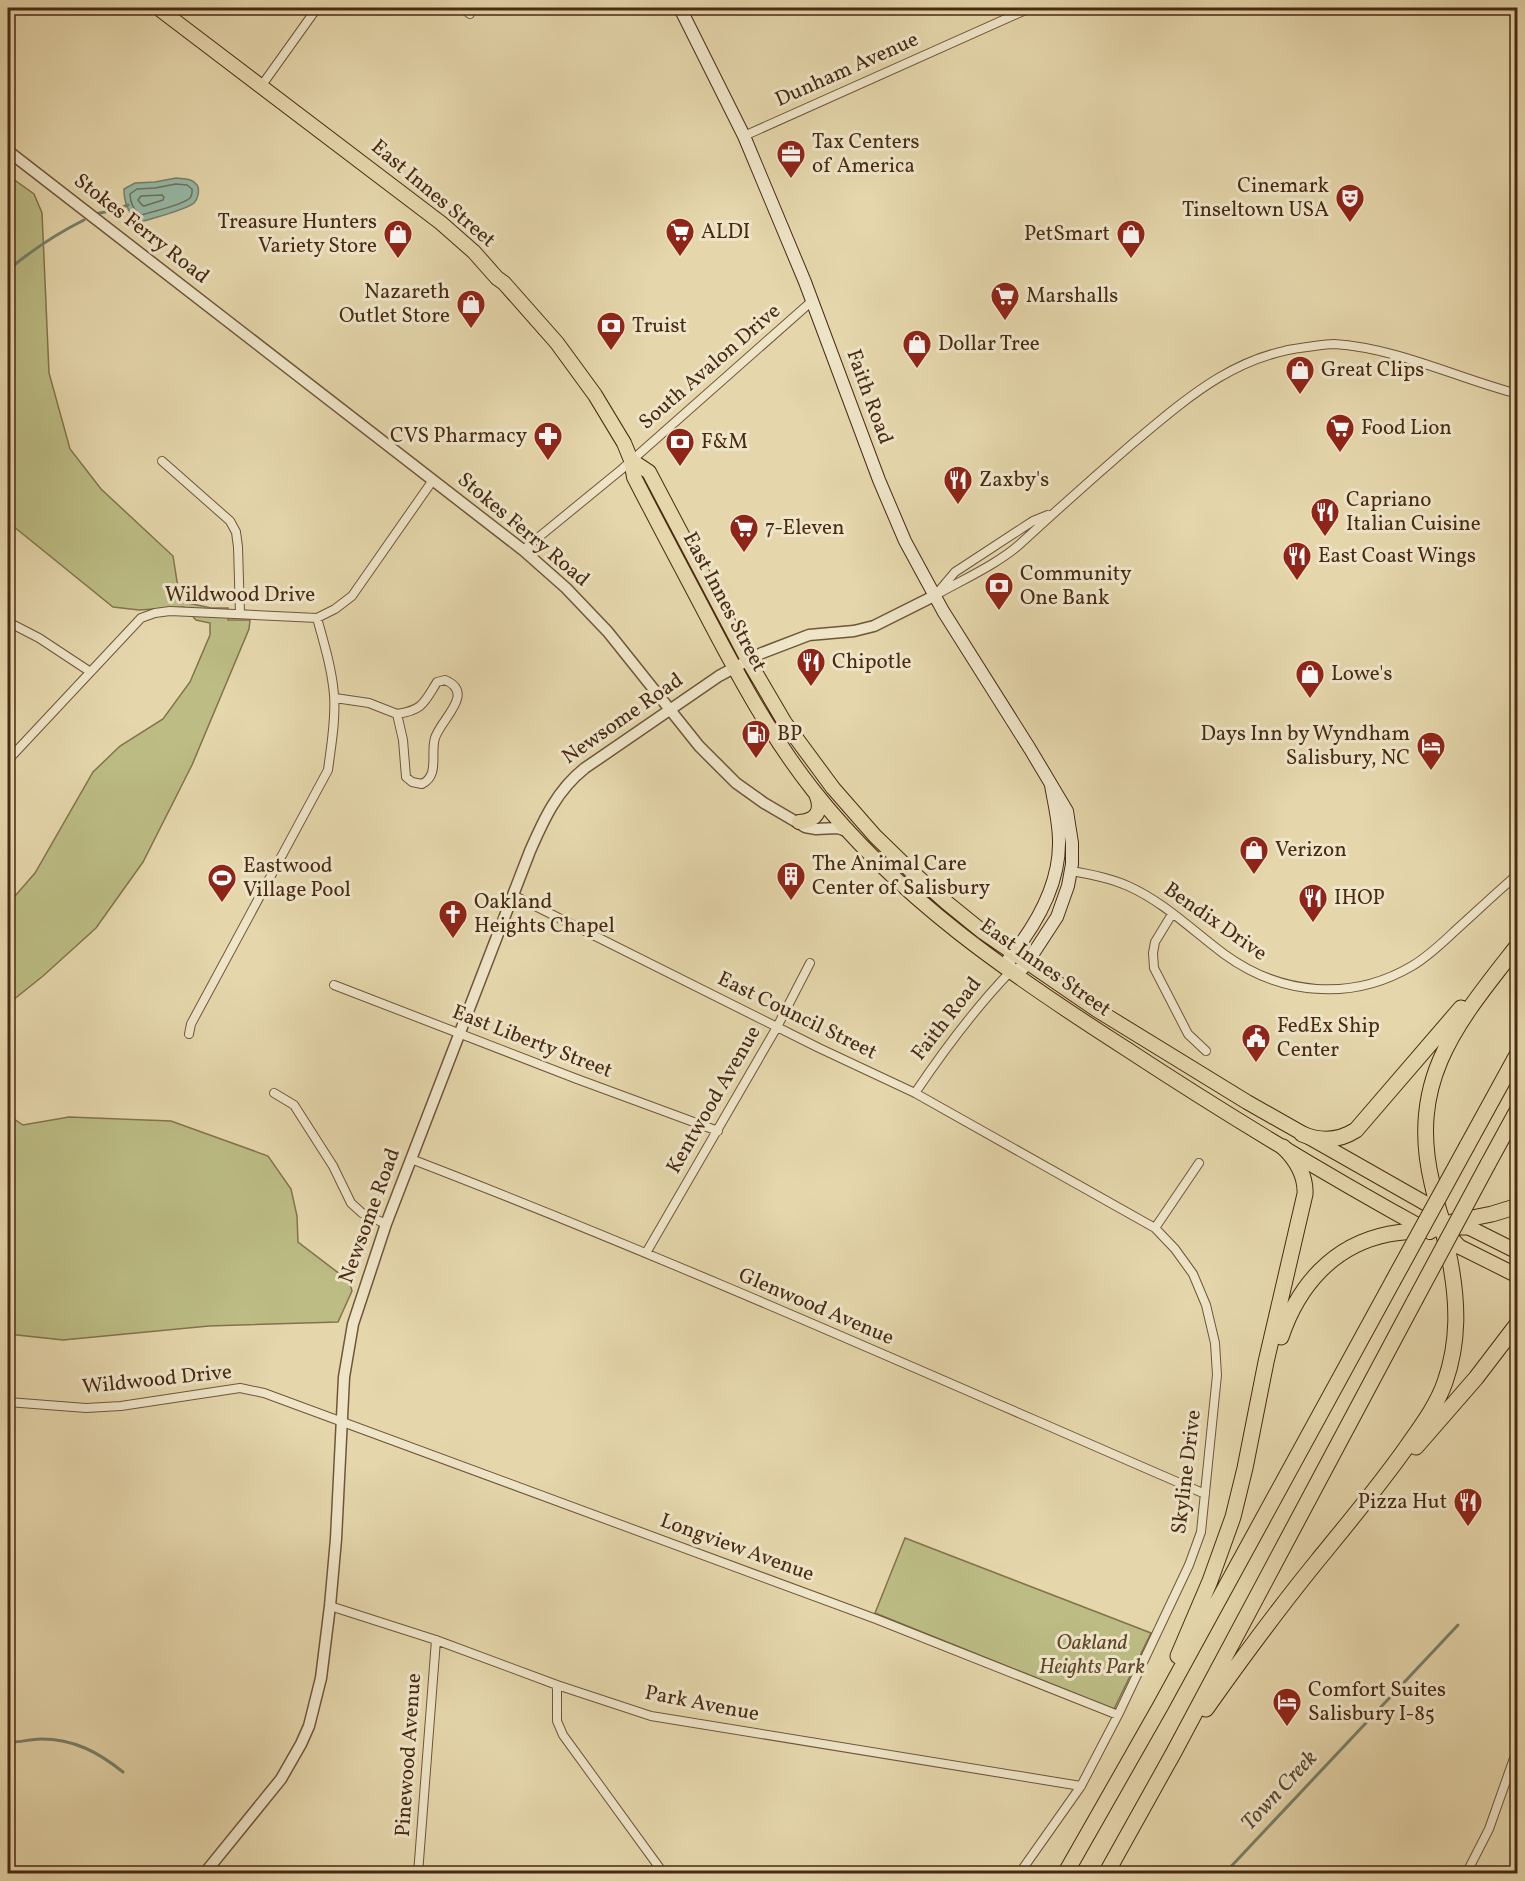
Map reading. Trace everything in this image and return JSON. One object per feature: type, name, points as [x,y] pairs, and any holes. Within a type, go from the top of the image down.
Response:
[{"type":"highway","points":[[1302,1134],[1328,1140],[1343,1137],[1356,1130],[1518,944]]},
{"type":"highway","points":[[1174,1752],[1273,1618],[1382,1482],[1439,1396],[1448,1374],[1455,1343],[1457,1311],[1426,1145],[1427,1114],[1434,1075],[1443,1053],[1463,1018],[1518,944]]},
{"type":"highway","points":[[1065,1874],[1160,1707],[1518,1053]]},
{"type":"highway","points":[[1106,1874],[1174,1752],[1518,1109]]},
{"type":"highway","points":[[1252,1438],[1266,1362],[1306,1193],[1301,1172],[1283,1148]]},
{"type":"highway","points":[[1160,1707],[1168,1679],[1227,1536],[1282,1331],[1295,1302],[1308,1283],[1331,1261],[1366,1241],[1388,1234],[1442,1226],[1518,1206]]},
{"type":"highway","points":[[1362,1507],[1464,1392],[1518,1323]]},
{"type":"main road","name":"East Innes Street","points":[[158,8],[417,203],[474,252],[557,343],[595,395],[620,435],[631,460],[634,477],[734,667],[775,738],[813,790],[851,834],[895,878],[930,910],[987,955],[1174,1080],[1283,1148],[1442,1226],[1518,1252]]},
{"type":"main road","name":"Faith Road","points":[[685,9],[744,136],[812,301],[888,503],[905,541],[934,596],[1062,801],[1068,816],[1071,835],[1071,871],[1060,910],[1027,963],[1022,969],[1011,971],[1008,960],[1014,954],[1047,899],[1057,868],[1059,834],[1051,785]]},
{"type":"main road","name":"East Innes Street","points":[[631,460],[649,472],[748,660],[794,737],[854,812],[927,886],[964,917],[1027,963],[1131,1031],[1302,1134],[1518,1276]]},
{"type":"main road","points":[[799,822],[810,820],[818,813],[819,802],[813,790]]},
{"type":"street","points":[[262,85],[317,8]]},
{"type":"street","points":[[462,8],[470,14]]},
{"type":"street","name":"Dunham Avenue","points":[[744,136],[1030,8]]},
{"type":"street","name":"Stokes Ferry Road","points":[[8,151],[524,550],[566,588],[608,632],[669,710],[711,759],[736,783],[764,803],[810,828],[838,828],[851,834]]},
{"type":"street","name":"South Avalon Drive","points":[[524,550],[631,460],[812,301]]},
{"type":"street","points":[[934,596],[955,572],[1033,521],[1056,511],[1186,399],[1228,372],[1269,353],[1331,344],[1369,348],[1518,394]]},
{"type":"street","points":[[162,461],[230,521],[236,532],[240,614]]},
{"type":"street","name":"Wildwood Drive","points":[[8,759],[141,618],[170,611],[317,618],[335,609],[352,596],[433,480]]},
{"type":"street","name":"Newsome Road","points":[[204,1874],[281,1779],[301,1744],[314,1710],[321,1678],[330,1606],[344,1377],[353,1324],[386,1224],[547,813],[565,785],[591,763],[734,667],[800,638],[874,626],[934,596]]},
{"type":"street","points":[[190,1032],[191,1024],[328,770],[333,732],[334,698],[332,678],[317,618]]},
{"type":"street","points":[[8,622],[39,638],[90,671]]},
{"type":"street","points":[[334,698],[369,703],[397,714],[421,707],[437,682],[445,680],[452,683],[457,689],[458,698],[435,738],[433,772],[429,781],[422,784],[412,782],[406,777],[403,740],[397,714]]},
{"type":"street","name":"Bendix Drive","points":[[1071,871],[1126,886],[1147,897],[1234,962],[1265,979],[1299,987],[1342,989],[1379,981],[1413,966],[1518,874]]},
{"type":"street","name":"East Council Street","points":[[513,895],[915,1093],[1155,1228]]},
{"type":"street","points":[[1172,914],[1155,942],[1154,968],[1188,1034],[1206,1051]]},
{"type":"street","name":"Kentwood Avenue","points":[[646,1253],[777,1027],[810,963]]},
{"type":"street","name":"Faith Road","points":[[915,1093],[949,1045],[1011,971]]},
{"type":"street","name":"East Liberty Street","points":[[334,985],[717,1131]]},
{"type":"street","points":[[274,1093],[294,1105],[333,1166],[351,1203],[362,1213],[386,1224]]},
{"type":"street","name":"Glenwood Avenue","points":[[411,1159],[646,1253],[1205,1494]]},
{"type":"street","points":[[1155,1228],[1199,1163]]},
{"type":"street","name":"Skyline Drive","points":[[1019,1874],[1081,1786],[1118,1715],[1189,1565],[1200,1532],[1217,1375],[1215,1343],[1206,1305],[1193,1274],[1175,1249],[1155,1228]]},
{"type":"street","name":"Wildwood Drive","points":[[8,1402],[86,1408],[121,1406],[240,1388],[264,1393],[342,1421]]},
{"type":"street","name":"Longview Avenue","points":[[342,1421],[876,1619],[1118,1715]]},
{"type":"street","name":"Park Avenue","points":[[330,1606],[436,1640],[557,1686],[651,1716],[1081,1786]]},
{"type":"street","name":"Pinewood Avenue","points":[[418,1874],[436,1640]]},
{"type":"street","points":[[557,1686],[557,1721],[563,1735],[664,1874]]},
{"type":"street","points":[[1466,1874],[1489,1829],[1517,1749]]},
{"type":"green space","points":[[8,179],[13,179],[34,194],[42,213],[49,373],[70,449],[101,489],[173,556],[179,594],[188,603],[211,608],[228,608],[228,620],[250,620],[249,629],[192,765],[143,862],[96,928],[8,1004],[8,904],[35,873],[93,772],[120,746],[163,719],[190,682],[210,635],[210,623],[196,620],[184,607],[139,610],[113,607],[8,522]]},
{"type":"green space","points":[[8,1115],[23,1125],[69,1117],[171,1121],[268,1156],[291,1189],[297,1216],[298,1242],[349,1281],[352,1291],[338,1322],[209,1326],[63,1340],[8,1334]]},
{"type":"green space","name":"Oakland Heights Park","points":[[905,1538],[1151,1633],[1114,1709],[875,1613]]},
{"type":"water","points":[[176,178],[190,180],[197,185],[198,194],[194,203],[141,222],[133,216],[126,204],[124,189],[135,183]]},
{"type":"waterway","points":[[95,214],[128,205]]},
{"type":"waterway","points":[[8,270],[44,243],[84,220]]},
{"type":"waterway","name":"Town Creek","points":[[1224,1874],[1458,1625]]},
{"type":"waterway","points":[[8,1742],[41,1739],[64,1741],[95,1753],[123,1772]]},
{"type":"place","name":"Tax Centers of America","points":[[791,180]]},
{"type":"place","name":"Cinemark Tinseltown USA","points":[[1350,224]]},
{"type":"place","name":"ALDI","points":[[680,258]]},
{"type":"place","name":"Treasure Hunters Variety Store","points":[[398,260]]},
{"type":"place","name":"PetSmart","points":[[1131,260]]},
{"type":"place","name":"Marshalls","points":[[1005,322]]},
{"type":"place","name":"Nazareth Outlet Store","points":[[471,330]]},
{"type":"place","name":"Truist","points":[[611,352]]},
{"type":"place","name":"Dollar Tree","points":[[917,370]]},
{"type":"place","name":"Great Clips","points":[[1300,396]]},
{"type":"place","name":"Food Lion","points":[[1340,454]]},
{"type":"place","name":"CVS Pharmacy","points":[[548,462]]},
{"type":"place","name":"F&M","points":[[680,468]]},
{"type":"place","name":"Zaxby's","points":[[958,506]]},
{"type":"place","name":"Capriano Italian Cuisine","points":[[1325,538]]},
{"type":"place","name":"7-Eleven","points":[[744,554]]},
{"type":"place","name":"East Coast Wings","points":[[1297,582]]},
{"type":"place","name":"Community One Bank","points":[[999,612]]},
{"type":"place","name":"Chipotle","points":[[811,688]]},
{"type":"place","name":"Lowe's","points":[[1310,700]]},
{"type":"place","name":"BP","points":[[756,760]]},
{"type":"place","name":"Days Inn by Wyndham Salisbury, NC","points":[[1431,772]]},
{"type":"place","name":"Verizon","points":[[1254,876]]},
{"type":"place","name":"The Animal Care Center of Salisbury","points":[[791,902]]},
{"type":"place","name":"Eastwood Village Pool","points":[[222,904]]},
{"type":"place","name":"IHOP","points":[[1313,924]]},
{"type":"place","name":"Oakland Heights Chapel","points":[[453,940]]},
{"type":"place","name":"FedEx Ship Center","points":[[1256,1064]]},
{"type":"place","name":"Pizza Hut","points":[[1468,1528]]},
{"type":"place","name":"Comfort Suites Salisbury I-85","points":[[1287,1728]]}]
